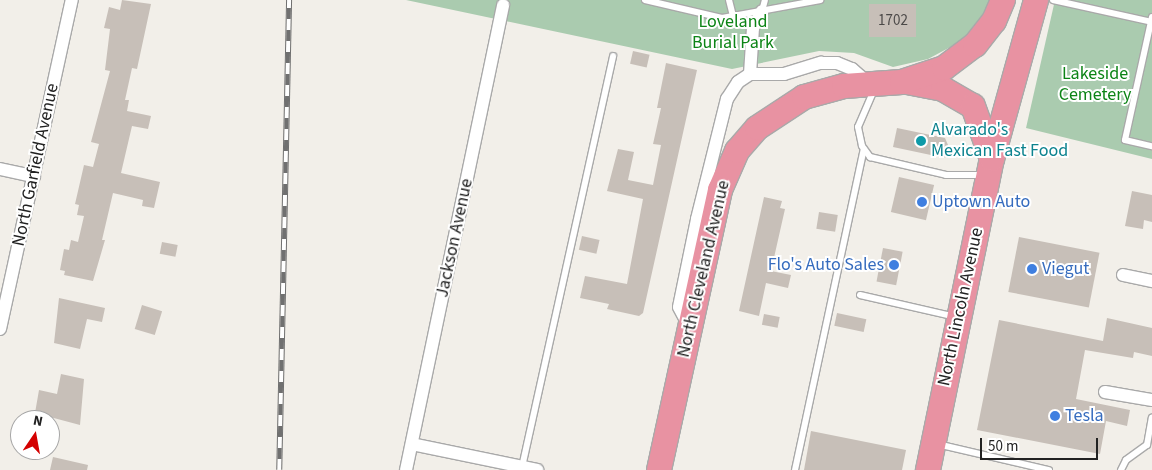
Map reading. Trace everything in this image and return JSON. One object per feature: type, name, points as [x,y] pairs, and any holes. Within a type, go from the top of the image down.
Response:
[{"type":"highway","name":"North Cleveland Avenue","points":[[659,470],[720,190],[738,151],[757,128],[788,105],[823,90],[874,83],[902,82],[944,68],[976,45],[994,21],[1003,0]]},
{"type":"highway","name":"North Lincoln Avenue","points":[[928,470],[990,167],[1036,0]]},
{"type":"highway","points":[[902,82],[943,89],[973,106],[990,167]]},
{"type":"street","name":"North Garfield Avenue","points":[[0,329],[72,0]]},
{"type":"street","name":"Jackson Avenue","points":[[406,470],[503,5]]},
{"type":"street","points":[[750,74],[753,28],[763,6]]},
{"type":"street","points":[[691,329],[679,307],[697,219],[727,98],[738,82],[750,74],[784,74],[821,63],[837,63],[852,69],[874,83]]},
{"type":"street","points":[[0,169],[34,176]]},
{"type":"street","points":[[1123,275],[1152,281]]},
{"type":"street","points":[[1105,392],[1152,400]]},
{"type":"street","points":[[412,444],[537,470]]},
{"type":"lane","points":[[645,0],[722,18],[763,6],[820,0]]},
{"type":"lane","points":[[729,0],[733,16]]},
{"type":"lane","points":[[1053,0],[1152,20],[1125,140],[1152,146]]},
{"type":"lane","points":[[522,468],[613,56]]},
{"type":"lane","points":[[874,83],[858,127],[864,149],[870,158],[946,175],[990,167]]},
{"type":"lane","points":[[795,470],[864,149]]},
{"type":"lane","points":[[860,295],[959,317]]},
{"type":"lane","points":[[1120,470],[1126,460],[1146,446],[1152,417]]},
{"type":"lane","points":[[933,443],[1023,467],[1049,470]]},
{"type":"green space","name":"Loveland Burial Park","points":[[406,0],[995,0],[971,36],[928,59],[893,67],[854,53],[819,51],[732,69]]},
{"type":"green space","name":"Lakeside Cemetery","points":[[1055,0],[1152,0],[1152,159],[1026,128]]},
{"type":"building","points":[[122,0],[151,4],[137,69],[132,68],[125,100],[129,100],[127,111],[151,116],[148,129],[132,126],[121,173],[160,182],[154,208],[142,206],[143,200],[113,193],[102,240],[105,240],[93,281],[64,275],[65,271],[60,270],[64,249],[69,250],[71,240],[78,242],[84,216],[77,215],[79,205],[75,204],[84,165],[93,167],[99,144],[91,142],[110,71],[105,70],[110,29],[104,28],[109,7],[120,10]]},
{"type":"building","points":[[869,4],[916,4],[916,37],[869,37]]},
{"type":"building","points":[[633,51],[650,55],[647,67],[630,64]]},
{"type":"building","points":[[666,63],[697,70],[643,313],[639,316],[607,309],[609,304],[580,298],[585,276],[627,284],[643,199],[607,191],[618,149],[634,152],[628,180],[653,185],[661,145],[653,144],[661,108],[657,108]]},
{"type":"building","name":"Alvarado's Mexican Fast Food","points":[[897,128],[945,138],[948,145],[945,158],[893,147]]},
{"type":"building","points":[[899,177],[934,185],[926,220],[891,212]]},
{"type":"building","points":[[1132,191],[1152,195],[1152,222],[1144,220],[1143,229],[1125,226]]},
{"type":"building","points":[[764,197],[782,201],[780,208],[785,209],[771,271],[791,275],[788,288],[766,283],[759,316],[739,311]]},
{"type":"building","points":[[819,212],[838,215],[835,232],[816,229]]},
{"type":"building","points":[[582,236],[600,240],[596,254],[579,250]]},
{"type":"building","points":[[1019,237],[1099,253],[1089,308],[1008,292]]},
{"type":"building","points":[[162,242],[178,245],[175,257],[160,254]]},
{"type":"building","points":[[883,248],[903,252],[896,285],[877,281]]},
{"type":"building","points":[[59,298],[105,308],[102,322],[87,319],[80,349],[54,343]]},
{"type":"building","points":[[142,305],[162,311],[155,335],[135,329]]},
{"type":"building","points":[[837,313],[866,319],[864,332],[834,326]]},
{"type":"building","points":[[764,314],[780,317],[778,328],[762,325]]},
{"type":"building","points":[[1107,318],[1152,328],[1152,356],[1134,352],[1133,358],[1085,350],[1076,399],[1130,410],[1127,426],[1106,421],[1100,454],[977,430],[999,320],[1103,341]]},
{"type":"building","points":[[61,374],[84,379],[80,425],[60,420],[60,410],[36,410],[39,390],[57,394]]},
{"type":"building","points":[[811,431],[906,450],[902,470],[804,470]]},
{"type":"building","points":[[60,459],[88,465],[87,470],[50,470],[52,460]]},
{"type":"railway","points":[[279,470],[289,0]]},
{"type":"place","name":"Alvarado's Mexican Fast Food","points":[[921,141]]},
{"type":"place","name":"Uptown Auto","points":[[922,202]]},
{"type":"place","name":"Flo's Auto Sales","points":[[894,265]]},
{"type":"place","name":"Viegut","points":[[1032,269]]},
{"type":"place","name":"Tesla","points":[[1055,416]]}]
